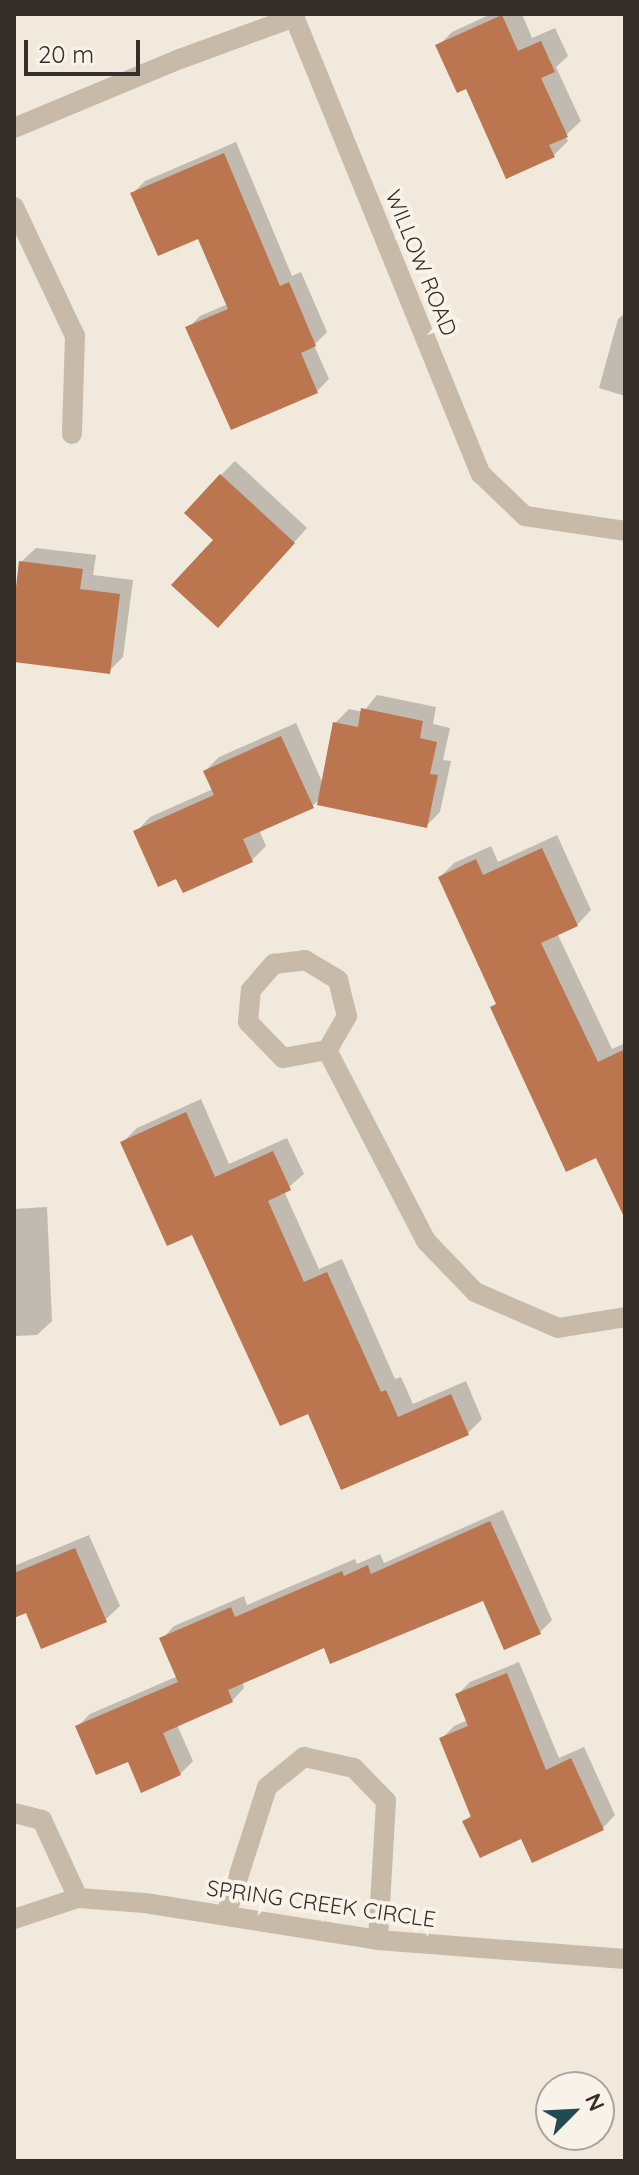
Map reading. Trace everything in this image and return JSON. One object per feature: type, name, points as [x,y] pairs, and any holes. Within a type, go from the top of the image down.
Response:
[{"type":"street","points":[[14,128],[294,15]]},
{"type":"street","name":"WILLOW ROAD","points":[[294,15],[481,474],[525,516],[625,531]]},
{"type":"street","points":[[14,207],[75,336],[72,434]]},
{"type":"street","points":[[305,960],[338,980],[347,1016],[327,1050],[283,1058],[248,1022],[251,990],[274,964],[305,960]]},
{"type":"street","points":[[327,1050],[426,1241],[475,1292],[558,1328],[625,1317]]},
{"type":"street","points":[[226,1915],[267,1787],[304,1757],[354,1768],[386,1801],[378,1940]]},
{"type":"street","points":[[14,1813],[42,1820],[78,1898]]},
{"type":"street","name":"SPRING CREEK CIRCLE","points":[[14,1919],[78,1898],[226,1915],[378,1940],[625,1959]]},
{"type":"building","points":[[502,15],[518,51],[541,41],[555,72],[541,78],[568,137],[549,145],[555,157],[506,179],[466,89],[457,93],[435,45]]},
{"type":"building","points":[[224,153],[280,286],[289,282],[316,346],[301,353],[318,393],[231,430],[185,327],[228,309],[198,239],[158,256],[130,193]]},
{"type":"building","points":[[220,474],[295,543],[218,628],[171,585],[213,540],[184,513]]},
{"type":"building","points":[[19,561],[83,569],[80,589],[120,594],[110,674],[14,662],[14,604]]},
{"type":"building","points":[[361,708],[423,721],[420,738],[437,742],[430,774],[438,775],[427,828],[317,805],[333,722],[358,727]]},
{"type":"building","points":[[281,736],[314,808],[243,839],[253,862],[183,893],[176,879],[158,887],[133,831],[214,795],[203,771]]},
{"type":"building","points":[[542,848],[578,926],[541,943],[598,1062],[625,1049],[625,1219],[596,1158],[566,1172],[490,1007],[496,1004],[438,877],[476,859],[483,875]]},
{"type":"building","points":[[186,1112],[215,1177],[273,1151],[291,1190],[268,1201],[304,1282],[327,1272],[381,1392],[386,1390],[398,1417],[451,1394],[469,1435],[341,1490],[308,1414],[280,1426],[192,1235],[167,1246],[120,1142]]},
{"type":"building","points":[[490,1521],[541,1634],[504,1650],[483,1601],[330,1664],[324,1648],[228,1690],[233,1702],[163,1733],[181,1775],[141,1793],[128,1762],[96,1775],[75,1726],[178,1682],[159,1638],[231,1607],[235,1617],[342,1571],[344,1576],[368,1565],[371,1574]]},
{"type":"building","points":[[75,1548],[107,1622],[41,1649],[26,1613],[14,1618],[14,1573]]},
{"type":"building","points":[[507,1673],[546,1770],[571,1758],[604,1830],[532,1863],[521,1839],[480,1858],[462,1821],[471,1817],[439,1738],[468,1726],[455,1694]]}]
